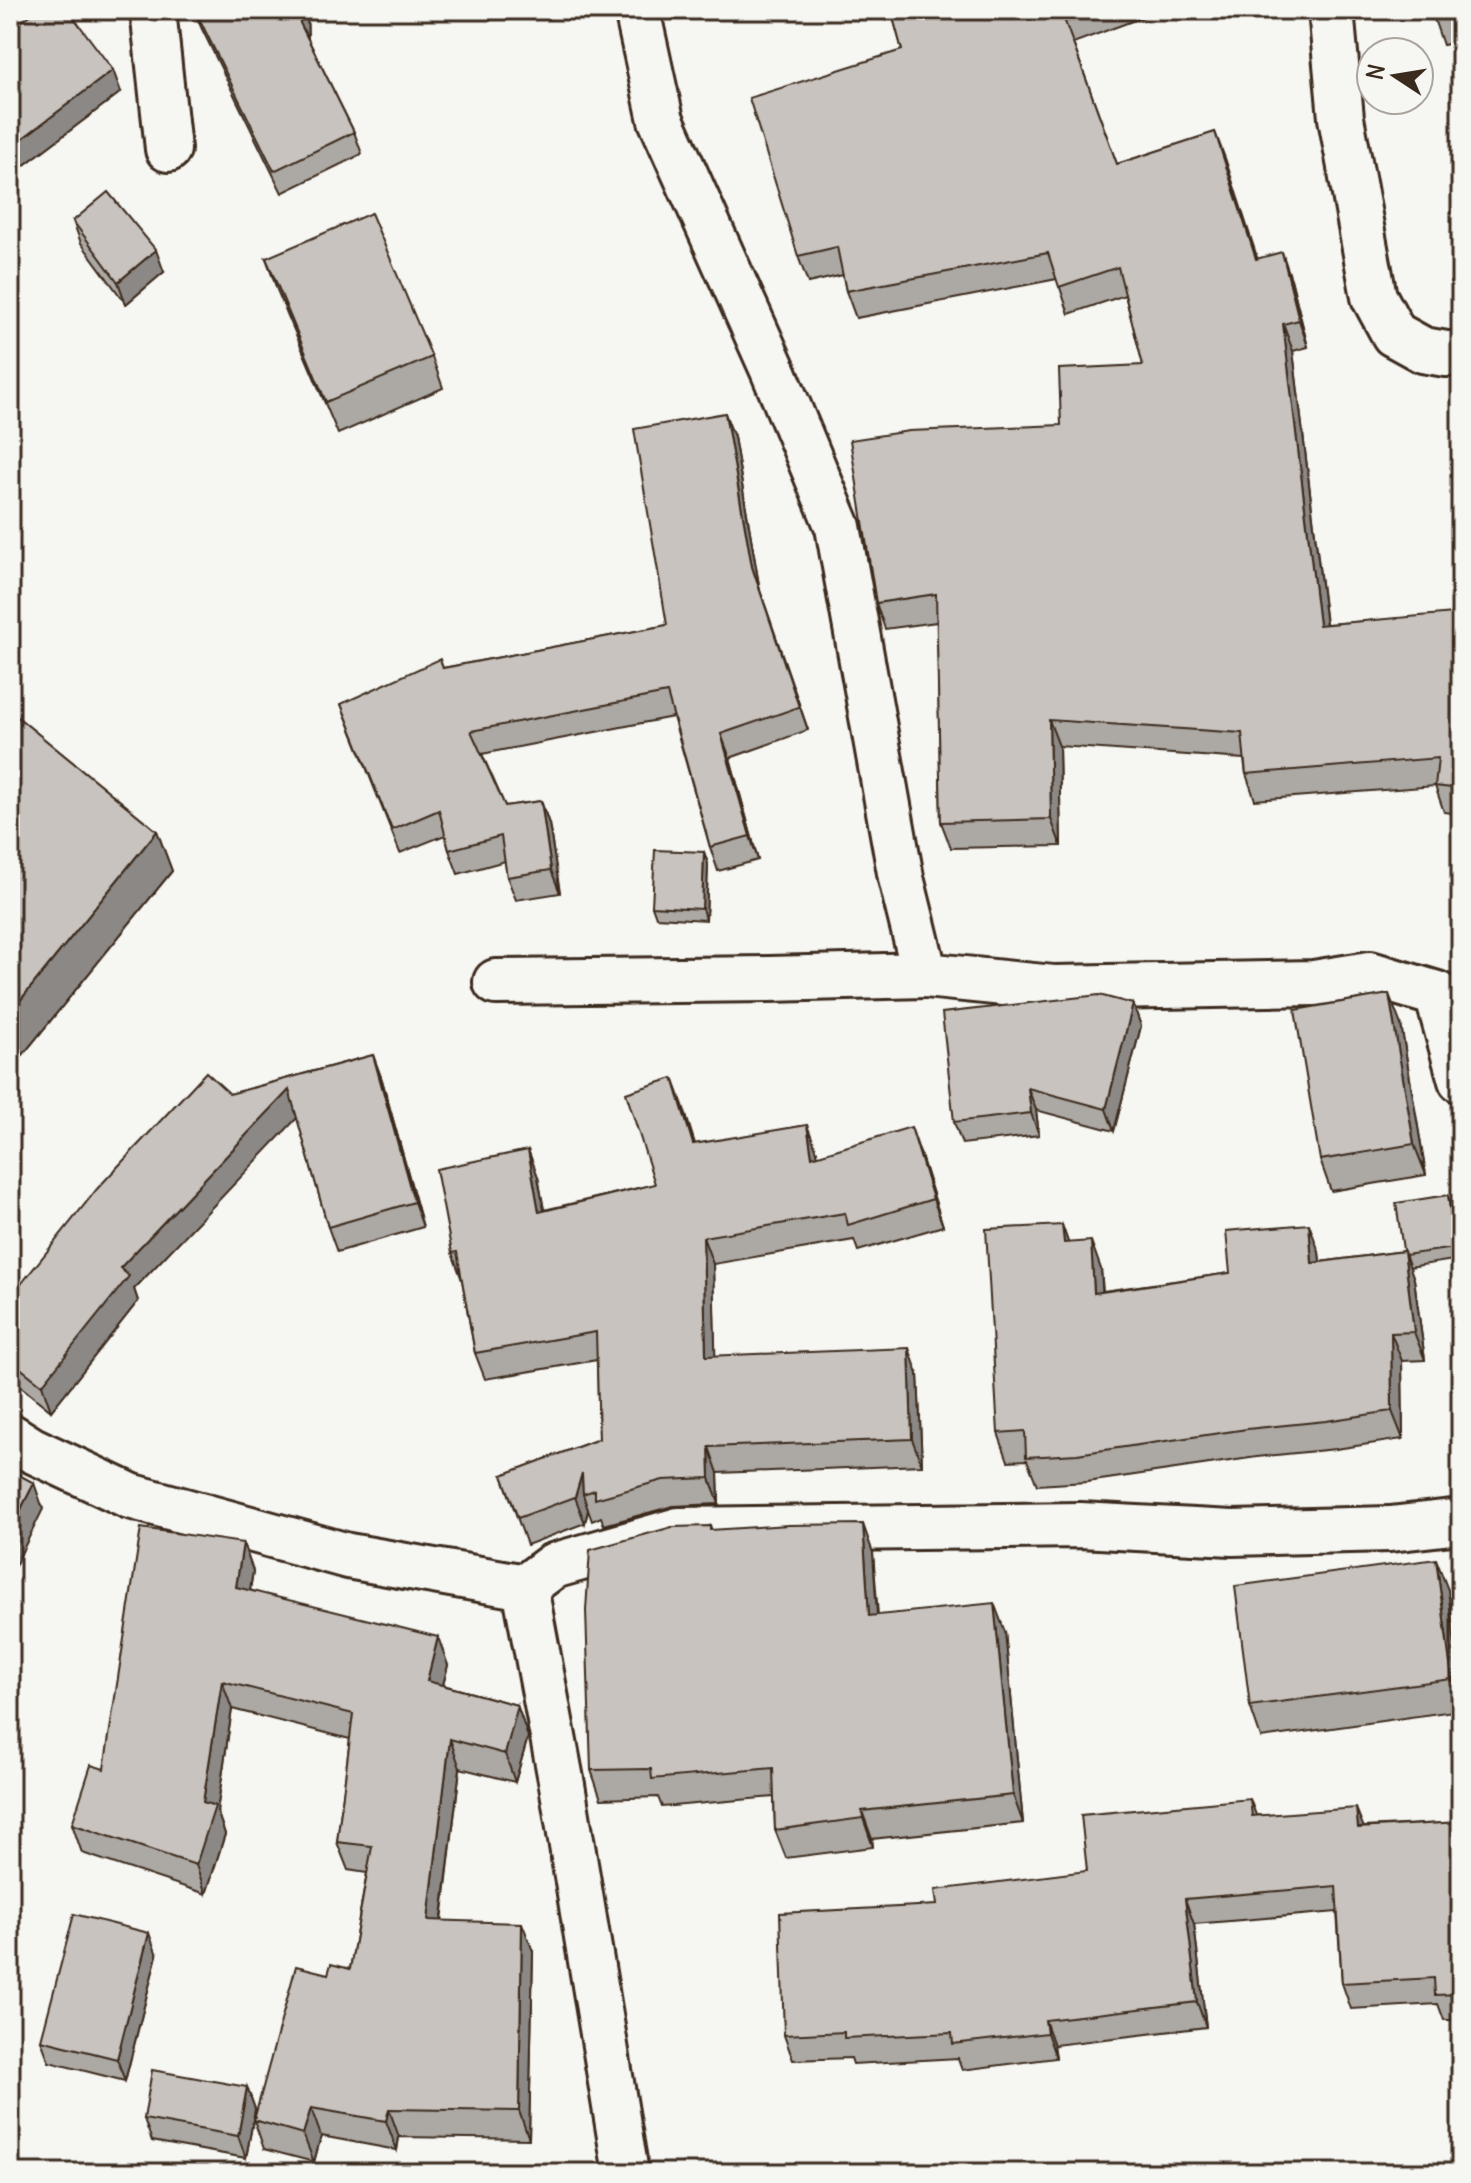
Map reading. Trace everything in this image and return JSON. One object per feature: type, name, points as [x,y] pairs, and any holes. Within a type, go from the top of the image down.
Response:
[{"type":"street","points":[[153,10],[168,149]]},
{"type":"street","points":[[637,10],[661,120],[773,370],[838,527],[901,878],[925,975]]},
{"type":"street","points":[[1331,10],[1341,118],[1374,297],[1394,334],[1423,350],[1461,354]]},
{"type":"street","points":[[496,982],[925,975],[1069,988],[1314,983],[1370,974],[1437,994],[1461,1080]]},
{"type":"street","points":[[10,1436],[32,1450],[130,1496],[348,1556],[525,1587],[553,1566],[679,1530],[1080,1525],[1232,1533],[1390,1529],[1461,1521]]},
{"type":"street","points":[[525,1587],[562,1785],[626,2173]]},
{"type":"building","points":[[37,10],[68,10],[113,70],[15,144],[10,137],[10,30]]},
{"type":"building","points":[[195,10],[300,10],[300,23],[354,132],[274,171]]},
{"type":"building","points":[[891,10],[1080,10],[1063,16],[1117,164],[1215,132],[1256,259],[1282,252],[1299,320],[1283,324],[1319,625],[1461,614],[1461,789],[1435,786],[1438,758],[1246,774],[1242,733],[1049,720],[1051,819],[941,822],[936,594],[876,603],[850,440],[909,431],[1061,425],[1059,369],[1143,365],[1118,267],[1059,287],[1048,253],[846,291],[837,247],[798,256],[749,98],[902,50]]},
{"type":"building","points":[[1432,10],[1461,10],[1461,14],[1434,19]]},
{"type":"building","points":[[108,192],[156,250],[118,282],[73,221]]},
{"type":"building","points":[[371,213],[432,357],[326,402],[266,258]]},
{"type":"building","points":[[725,413],[752,567],[799,707],[721,734],[750,836],[710,847],[667,693],[471,731],[505,806],[541,801],[551,870],[507,877],[501,836],[449,850],[439,810],[392,830],[341,704],[440,659],[443,668],[667,625],[634,429]]},
{"type":"building","points":[[10,711],[157,831],[10,1013]]},
{"type":"building","points":[[655,850],[704,852],[702,909],[652,906]]},
{"type":"building","points":[[1389,994],[1414,1144],[1320,1160],[1295,1010]]},
{"type":"building","points":[[1099,995],[1133,1004],[1106,1109],[1028,1088],[1031,1113],[954,1122],[942,1013]]},
{"type":"building","points":[[373,1055],[414,1202],[328,1227],[289,1090],[120,1268],[129,1276],[42,1385],[10,1360],[10,1298],[97,1189],[206,1072],[230,1094]]},
{"type":"building","points":[[673,1078],[693,1144],[807,1125],[812,1157],[911,1127],[933,1199],[848,1225],[845,1213],[703,1237],[706,1356],[909,1348],[912,1439],[709,1447],[710,1478],[663,1480],[595,1499],[595,1490],[583,1494],[582,1473],[575,1497],[518,1518],[502,1475],[599,1439],[596,1332],[475,1353],[457,1252],[452,1253],[436,1169],[528,1150],[539,1212],[655,1184],[626,1093]]},
{"type":"building","points":[[1448,1195],[1455,1248],[1405,1255],[1404,1251],[1404,1256],[1396,1203]]},
{"type":"building","points":[[1309,1224],[1312,1263],[1404,1251],[1414,1332],[1391,1333],[1392,1411],[1077,1454],[1026,1457],[1025,1431],[998,1433],[986,1229],[1062,1225],[1064,1243],[1091,1241],[1094,1293],[1230,1273],[1226,1231]]},
{"type":"building","points":[[10,1470],[34,1483],[10,1531]]},
{"type":"building","points":[[863,1524],[869,1616],[994,1603],[1013,1795],[862,1811],[863,1818],[775,1830],[773,1768],[652,1779],[651,1769],[591,1770],[586,1610],[590,1550],[672,1527],[710,1526],[710,1530]]},
{"type":"building","points":[[141,1528],[243,1543],[236,1587],[438,1637],[427,1681],[517,1705],[505,1754],[450,1739],[428,1920],[522,1923],[519,2111],[389,2109],[386,2121],[311,2108],[303,2134],[254,2120],[296,1966],[328,1974],[331,1964],[350,1969],[372,1846],[337,1842],[353,1714],[222,1681],[203,1802],[215,1806],[196,1865],[72,1824],[91,1765],[104,1769]]},
{"type":"building","points":[[1436,1559],[1452,1679],[1250,1706],[1235,1586]]},
{"type":"building","points":[[1250,1799],[1252,1816],[1356,1808],[1358,1828],[1461,1822],[1461,1994],[1435,1995],[1434,1978],[1342,1983],[1336,1886],[1185,1899],[1197,2002],[1045,2020],[1047,2033],[953,2044],[952,2033],[844,2038],[844,2032],[784,2035],[780,1913],[937,1905],[935,1890],[1087,1871],[1081,1815]]},
{"type":"building","points":[[74,1914],[149,1933],[117,2059],[41,2040]]},
{"type":"building","points":[[152,2070],[247,2087],[238,2136],[144,2119]]}]
